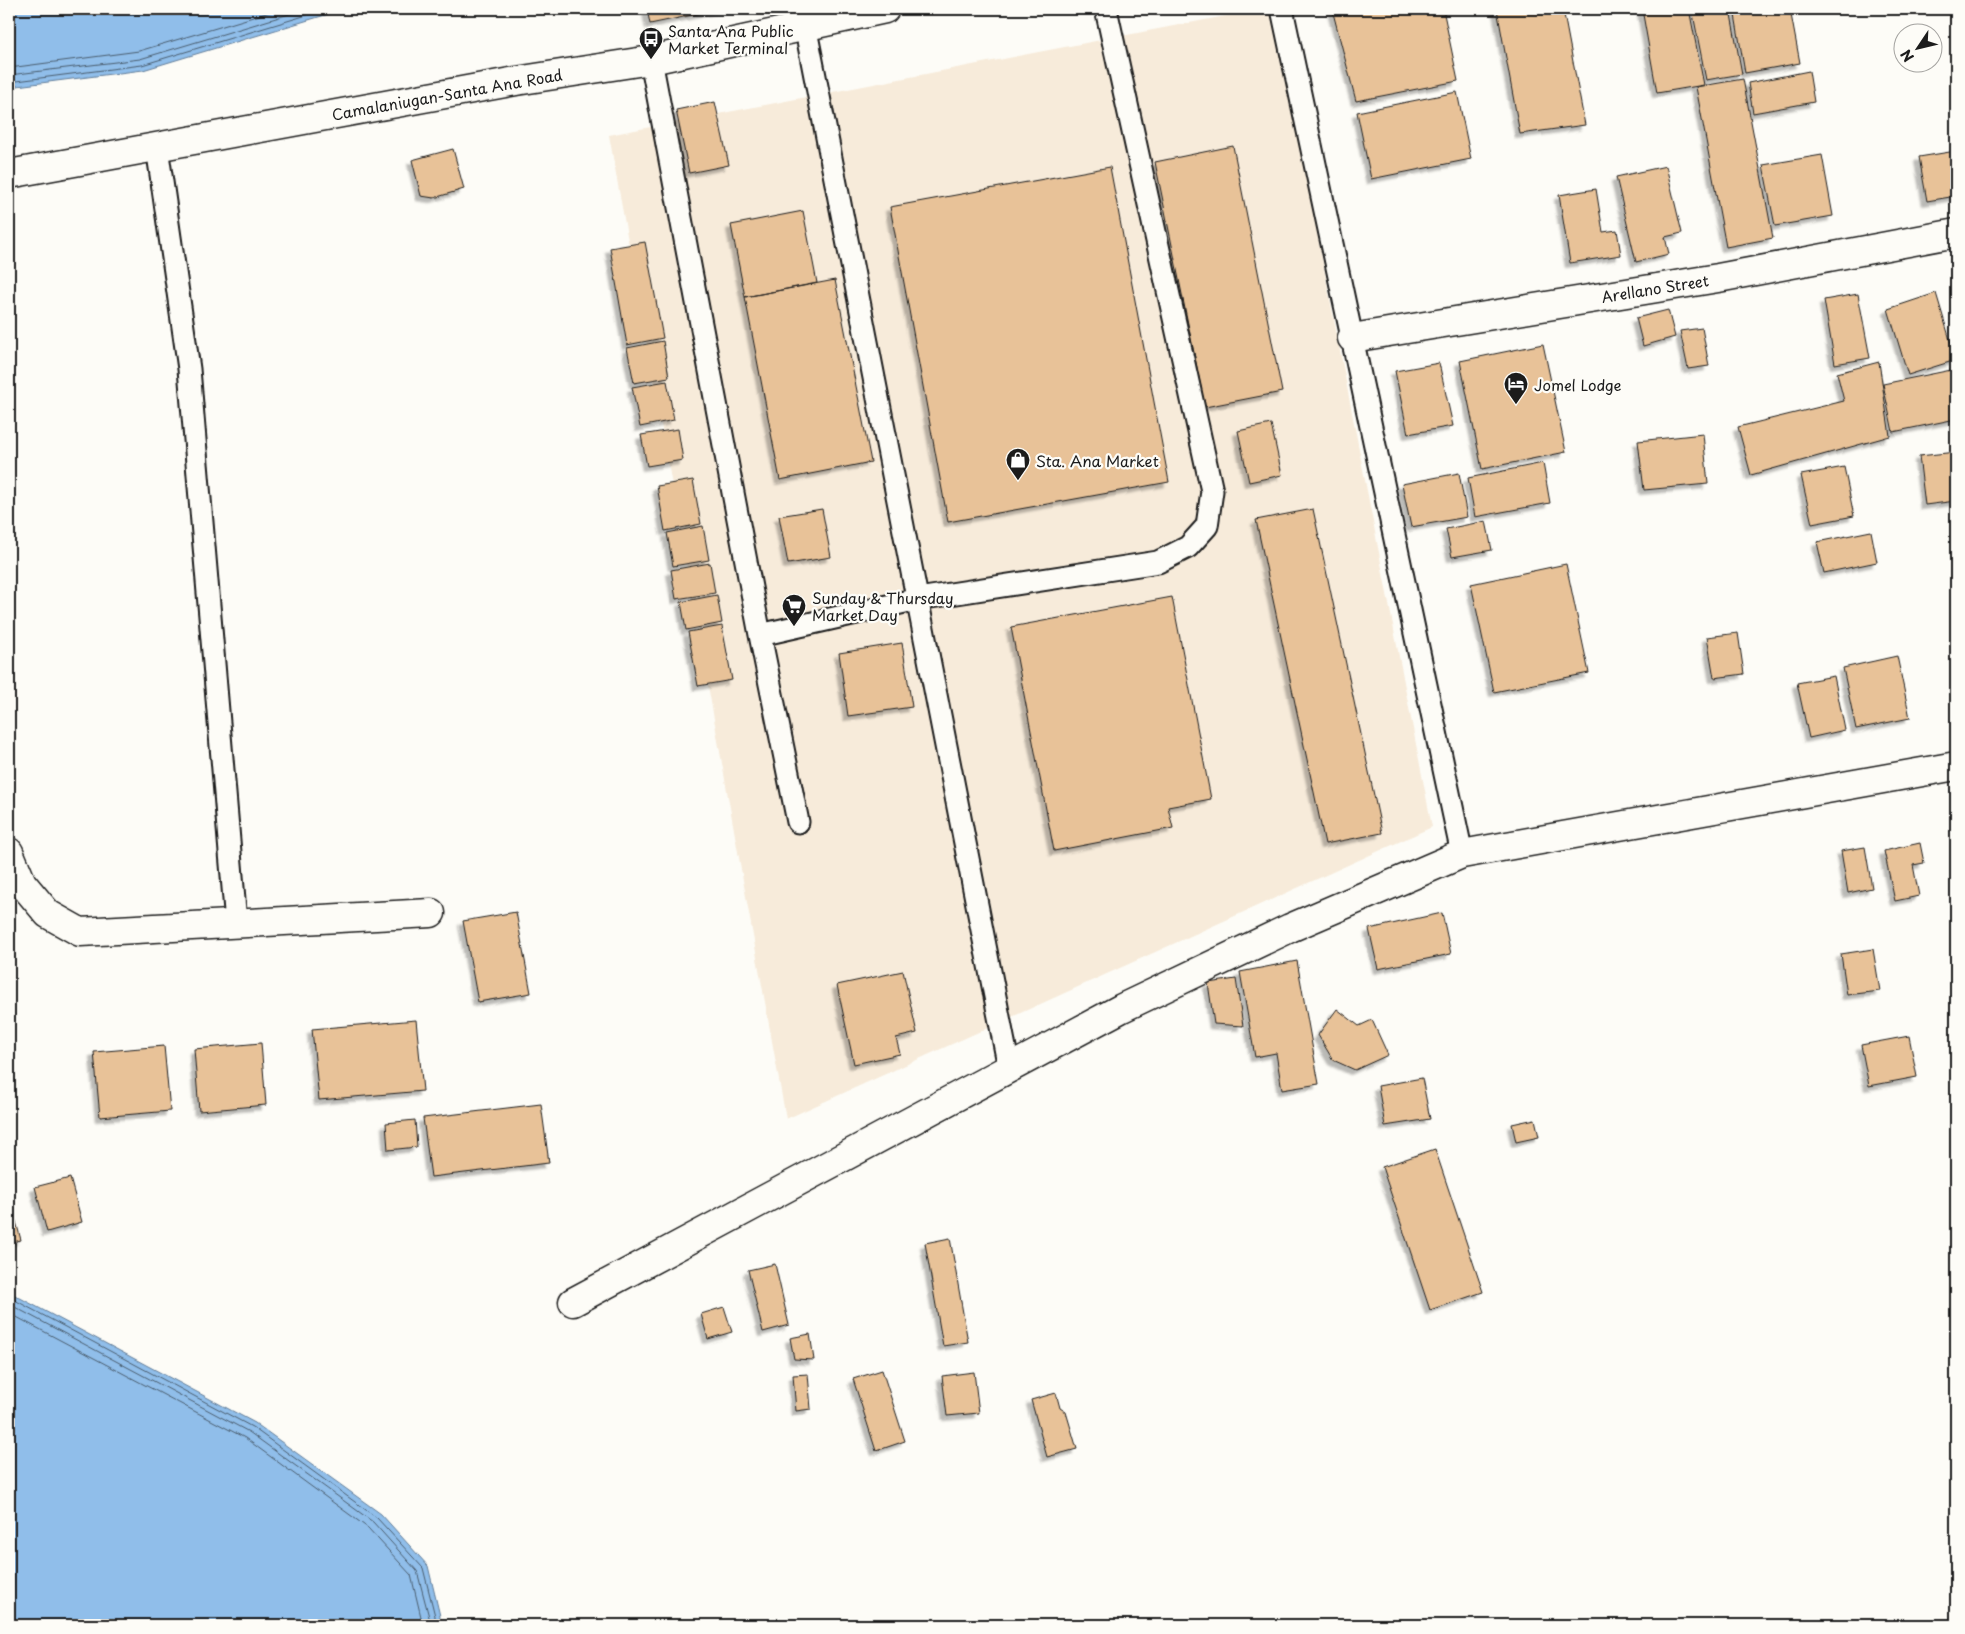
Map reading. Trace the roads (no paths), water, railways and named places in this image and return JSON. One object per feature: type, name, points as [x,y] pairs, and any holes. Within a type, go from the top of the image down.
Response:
[{"type":"street","name":"Camalaniugan-Santa Ana Road","points":[[9,174],[516,81],[651,60],[885,9]]},
{"type":"street","name":"Arellano Street","points":[[1352,338],[1718,278],[1956,233]]},
{"type":"street","points":[[573,1302],[1122,1008],[1273,936],[1462,854],[1956,766]]},
{"type":"street","points":[[9,852],[22,883],[48,914],[80,932],[431,912]]},
{"type":"lane","points":[[760,635],[918,599],[1158,562],[1188,547],[1207,526],[1212,491],[1106,9]]},
{"type":"lane","points":[[1282,9],[1462,854]]},
{"type":"lane","points":[[805,25],[1009,1068]]},
{"type":"lane","points":[[651,60],[760,635],[798,822]]},
{"type":"lane","points":[[157,146],[189,369],[236,923]]},
{"type":"water","points":[[9,9],[345,9],[143,70],[9,87]]},
{"type":"water","points":[[9,1292],[255,1423],[381,1514],[428,1566],[440,1616],[439,1625],[9,1625]]},
{"type":"place","name":"Santa Ana Public Market Terminal","points":[[651,60]]},
{"type":"place","name":"Jomel Lodge","points":[[1516,405]]},
{"type":"place","name":"Sta. Ana Market","points":[[1018,481]]},
{"type":"place","name":"Sunday & Thursday Market Day","points":[[794,627]]}]
